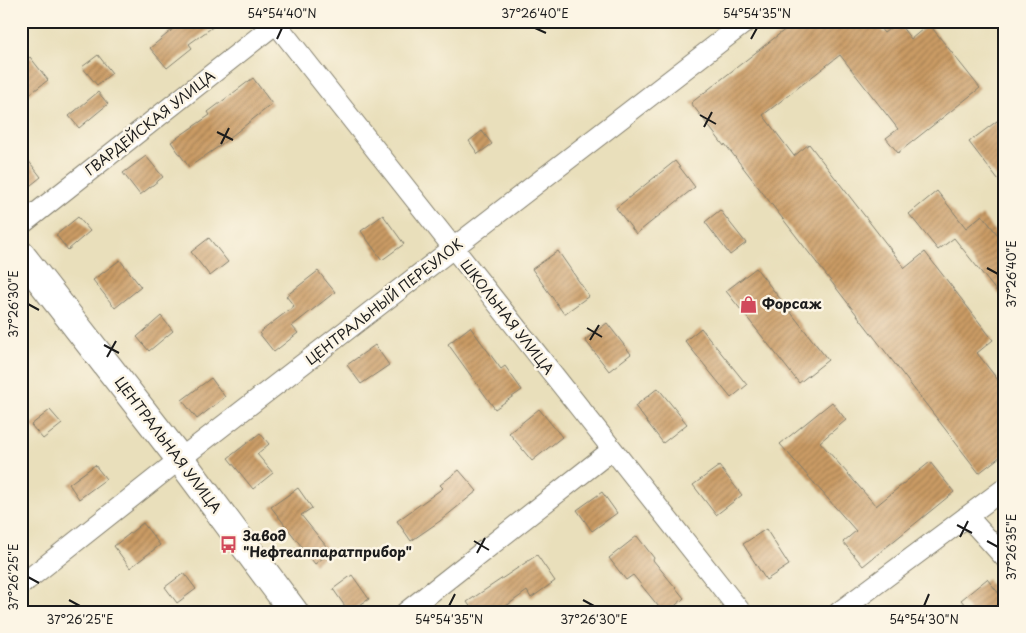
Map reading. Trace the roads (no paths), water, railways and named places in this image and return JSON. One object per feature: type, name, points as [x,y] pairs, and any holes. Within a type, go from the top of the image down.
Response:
[{"type":"street","name":"ЦЕНТРАЛЬНЫЙ ПЕРЕУЛОК","points":[[21,585],[180,459],[747,21]]},
{"type":"street","name":"ШКОЛЬНАЯ УЛИЦА","points":[[276,22],[452,249],[741,612]]},
{"type":"street","name":"ГВАРДЕЙСКАЯ УЛИЦА","points":[[21,225],[276,22]]},
{"type":"street","name":"ЦЕНТРАЛЬНАЯ УЛИЦА","points":[[21,255],[180,459],[294,612]]},
{"type":"street","points":[[406,612],[612,450]]},
{"type":"street","points":[[839,612],[1005,488]]},
{"type":"street","points":[[968,516],[1005,558]]},
{"type":"place","name":"Форсаж","points":[[748,304]]},
{"type":"place","name":"Завод \"Нефтеаппаратприбор\"","points":[[229,544]]}]
